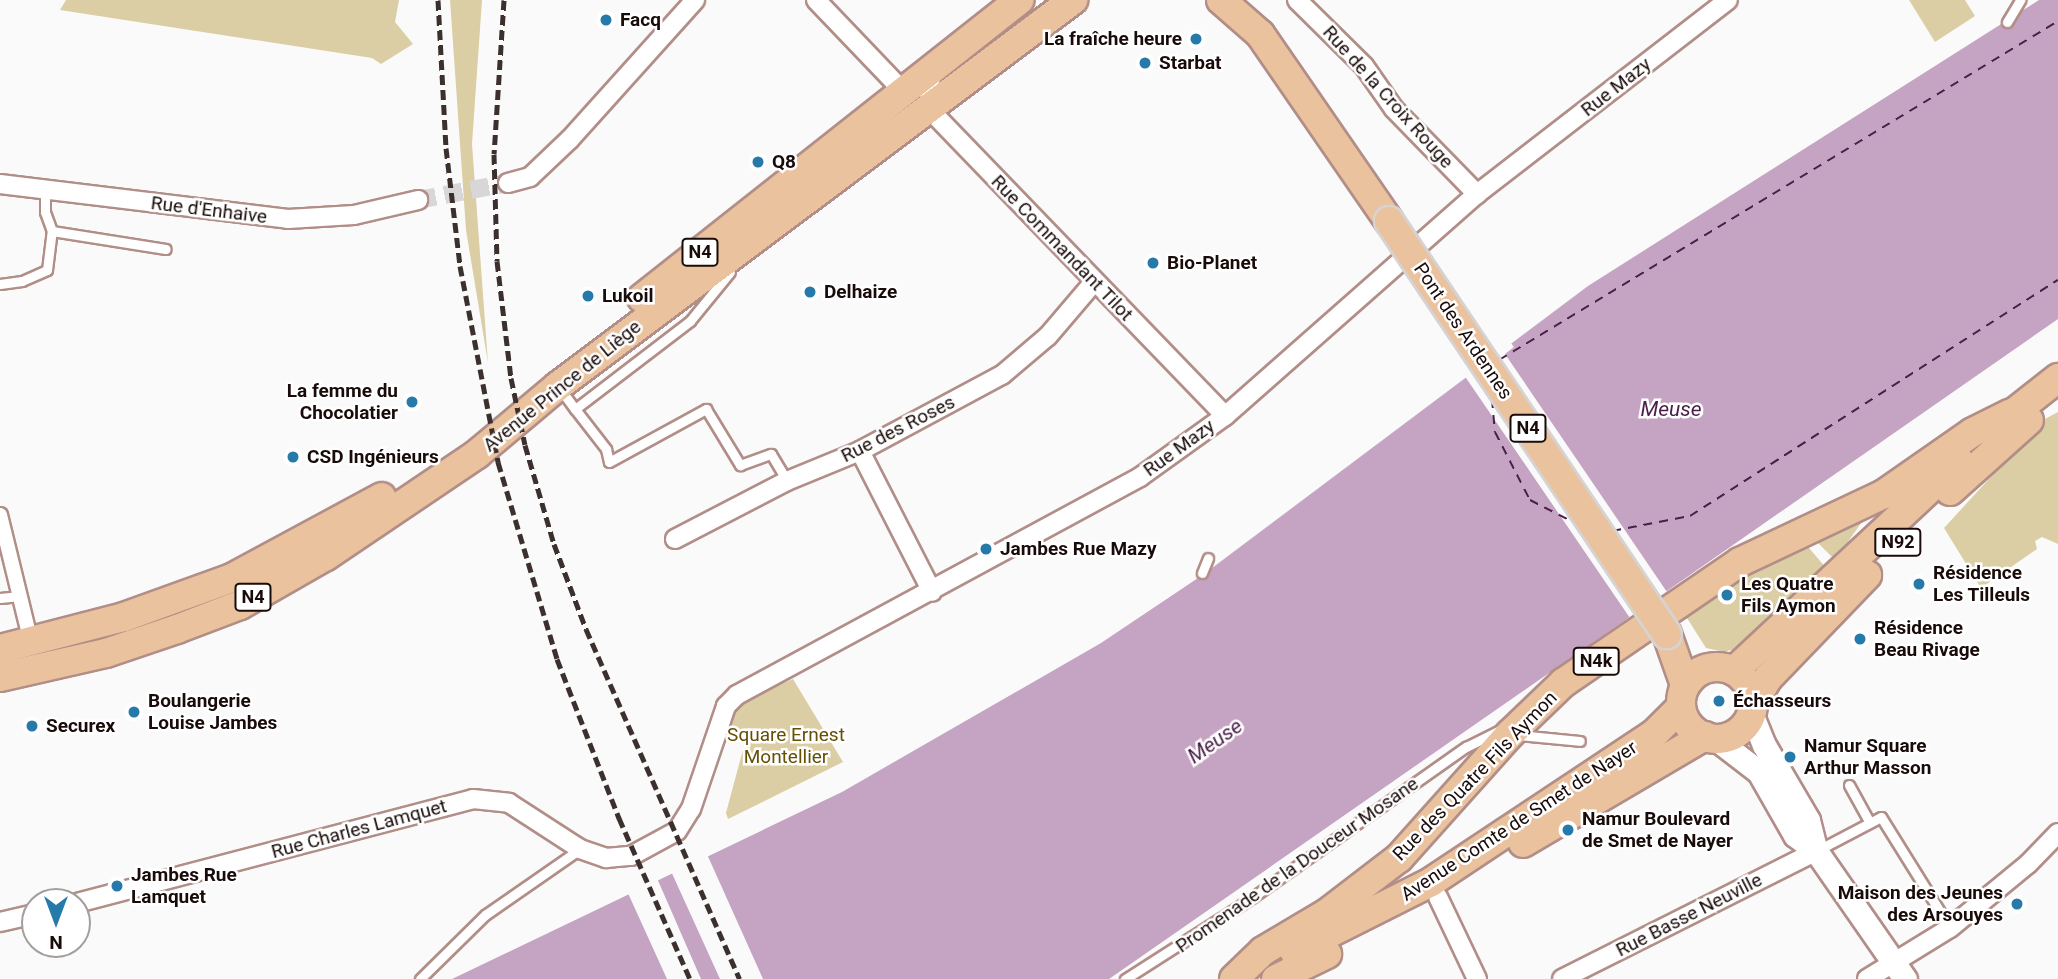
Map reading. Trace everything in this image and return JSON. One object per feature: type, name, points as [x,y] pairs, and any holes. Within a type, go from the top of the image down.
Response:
[{"type":"main road","name":"Avenue Prince de Liège","points":[[0,649],[124,617],[232,578],[357,513],[403,484],[470,437],[902,90],[1019,0]]},
{"type":"main road","name":"Avenue Prince de Liège","points":[[0,677],[132,645],[240,605],[326,556],[477,454],[558,386],[764,229],[1073,0]]},
{"type":"main road","name":"N4","points":[[1221,0],[1260,34]]},
{"type":"main road","name":"N4","points":[[1249,0],[1260,34]]},
{"type":"main road","name":"Pont des Ardennes","points":[[1260,34],[1667,634]]},
{"type":"main road","name":"N92","points":[[1722,669],[2011,413],[2058,379]]},
{"type":"main road","name":"N92","points":[[1752,708],[1769,678],[1923,516],[2058,397]]},
{"type":"main road","name":"Rue des Quatre Fils Aymon","points":[[1235,979],[1263,951],[1327,913],[1399,858],[1510,734],[1563,683],[1740,562],[1884,494],[1973,432],[2011,413]]},
{"type":"main road","points":[[124,617],[132,645]]},
{"type":"main road","name":"N4","points":[[1667,634],[1722,669]]},
{"type":"main road","name":"N4","points":[[1667,634],[1683,696]]},
{"type":"main road","points":[[1722,669],[1744,679],[1752,708],[1738,732],[1710,738],[1694,730],[1683,696],[1722,669]]},
{"type":"main road","name":"Avenue Comte de Smet de Nayer","points":[[1235,979],[1431,882],[1654,734],[1683,696]]},
{"type":"main road","name":"Avenue Comte de Smet de Nayer","points":[[1276,979],[1438,897],[1670,753],[1710,738]]},
{"type":"street","points":[[508,183],[530,177],[570,139],[695,0]]},
{"type":"street","points":[[816,0],[902,90]]},
{"type":"street","name":"Rue de la Croix Rouge","points":[[1297,0],[1364,66],[1394,109],[1477,194]]},
{"type":"street","name":"Rue Mazy","points":[[631,856],[677,831],[691,809],[726,706],[737,695],[932,592],[1140,477],[1225,416],[1477,194],[1728,0]]},
{"type":"street","points":[[929,109],[931,68]]},
{"type":"street","name":"Rue Commandant Tilot","points":[[929,109],[1225,416]]},
{"type":"street","name":"Rue d'Enhaive","points":[[0,184],[288,219],[354,215],[418,200]]},
{"type":"street","name":"Rue des Roses","points":[[675,539],[788,481],[860,451],[1002,375],[1048,336],[1094,282]]},
{"type":"street","points":[[860,451],[932,592]]},
{"type":"street","points":[[0,515],[31,642]]},
{"type":"street","points":[[1752,708],[1764,745],[1808,821],[1816,851]]},
{"type":"street","points":[[1710,738],[1759,772],[1795,835],[1816,851],[1900,971]]},
{"type":"street","name":"Rue Charles Lamquet","points":[[91,900],[473,799],[509,803],[580,849],[606,858],[631,856]]},
{"type":"street","points":[[1867,979],[1900,971],[2028,864],[2058,833]]},
{"type":"street","name":"Rue Basse Neuville","points":[[1572,977],[1816,851]]},
{"type":"street","points":[[1438,897],[1477,979]]},
{"type":"street","points":[[0,922],[21,917]]},
{"type":"lane","points":[[2007,22],[2020,0]]},
{"type":"lane","points":[[0,284],[22,281],[47,270],[52,231],[45,212],[45,191]]},
{"type":"lane","points":[[575,408],[690,321],[764,229]]},
{"type":"lane","points":[[52,231],[166,249]]},
{"type":"lane","points":[[558,386],[606,449],[609,463],[706,409],[740,465],[771,454],[788,481]]},
{"type":"lane","points":[[1202,573],[1208,558]]},
{"type":"lane","points":[[0,598],[20,596]]},
{"type":"lane","name":"Promenade de la Douceur Mosane","points":[[1125,979],[1252,897],[1466,747],[1502,726],[1510,734]]},
{"type":"lane","points":[[1510,734],[1580,741]]},
{"type":"lane","points":[[1849,785],[1870,823]]},
{"type":"lane","points":[[1816,851],[1881,817],[1950,928]]},
{"type":"lane","points":[[420,979],[485,915],[580,849]]},
{"type":"green space","points":[[66,0],[399,0],[395,22],[413,44],[381,64],[372,58],[60,10]]},
{"type":"green space","points":[[450,0],[482,0],[472,144],[488,363],[466,230]]},
{"type":"green space","points":[[1909,0],[1965,0],[1975,16],[1935,42]]},
{"type":"green space","points":[[2058,412],[2058,544],[2042,537],[2035,541],[2037,549],[1981,588],[1944,528],[2043,420]]},
{"type":"green space","points":[[1874,505],[1835,560],[1810,535]]},
{"type":"green space","points":[[1803,541],[1827,569],[1742,647],[1724,652],[1706,648],[1680,607]]},
{"type":"green space","name":"Square Ernest Montellier","points":[[793,679],[843,762],[728,819],[726,813],[748,731],[729,726],[735,712],[749,698]]},
{"type":"water","name":"Meuse","points":[[2039,0],[2058,0],[2058,319],[1109,979],[452,979],[842,792],[1101,643],[1204,574],[1588,286]]},
{"type":"pier","points":[[1511,343],[1514,347],[1505,354],[1669,595],[1632,621],[1464,375]]},
{"type":"pier","points":[[706,852],[763,979],[720,979],[670,869]]},
{"type":"pier","points":[[656,876],[701,979],[667,979],[627,891]]},
{"type":"ferry route","points":[[1499,360],[2058,21]]},
{"type":"ferry route","points":[[1612,531],[1690,516],[2058,280]]},
{"type":"ferry route","points":[[1492,399],[1495,432],[1530,500],[1577,524]]},
{"type":"tunnel","points":[[418,200],[508,183]]},
{"type":"railway","points":[[438,0],[446,148],[460,266],[498,462],[557,659],[619,818],[690,979]]},
{"type":"railway","points":[[504,0],[494,154],[497,261],[511,378],[525,445],[554,544],[586,629],[740,979]]},
{"type":"place","name":"Facq","points":[[606,20]]},
{"type":"place","name":"La fraîche heure","points":[[1196,39]]},
{"type":"place","name":"Starbat","points":[[1145,63]]},
{"type":"place","name":"Q8","points":[[758,162]]},
{"type":"place","name":"Bio-Planet","points":[[1153,263]]},
{"type":"place","name":"Delhaize","points":[[810,292]]},
{"type":"place","name":"Lukoil","points":[[588,296]]},
{"type":"place","name":"La femme du Chocolatier","points":[[412,402]]},
{"type":"place","name":"CSD Ingénieurs","points":[[293,457]]},
{"type":"place","name":"Jambes Rue Mazy","points":[[986,549]]},
{"type":"place","name":"Résidence Les Tilleuls","points":[[1919,584]]},
{"type":"place","name":"Les Quatre Fils Aymon","points":[[1727,595]]},
{"type":"place","name":"Résidence Beau Rivage","points":[[1860,639]]},
{"type":"place","name":"Échasseurs","points":[[1719,701]]},
{"type":"place","name":"Boulangerie Louise Jambes","points":[[134,712]]},
{"type":"place","name":"Securex","points":[[32,726]]},
{"type":"place","name":"Namur Square Arthur Masson","points":[[1790,757]]},
{"type":"place","name":"Namur Boulevard de Smet de Nayer","points":[[1568,830]]},
{"type":"place","name":"Jambes Rue Lamquet","points":[[117,886]]},
{"type":"place","name":"Maison des Jeunes des Arsouyes","points":[[2017,904]]}]
